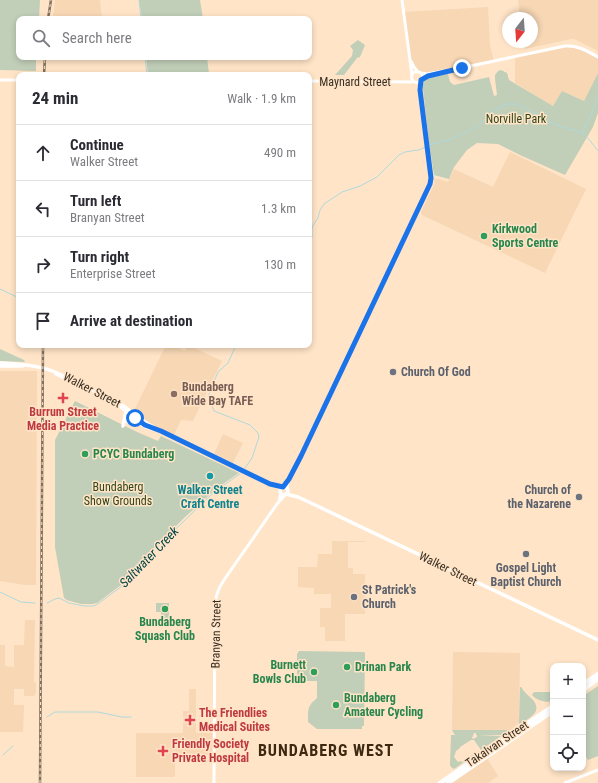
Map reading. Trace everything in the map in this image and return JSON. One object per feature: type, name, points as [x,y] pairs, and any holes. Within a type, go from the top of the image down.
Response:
[{"type":"highway","points":[[586,682],[598,674]]},
{"type":"highway","points":[[586,688],[598,679]]},
{"type":"highway","name":"Takalvan Street","points":[[440,783],[550,708]]},
{"type":"highway","name":"Takalvan Street","points":[[448,783],[550,713]]},
{"type":"main road","name":"Walker Street","points":[[0,363],[47,368],[114,400],[122,405],[140,422],[270,484],[282,488]]},
{"type":"main road","name":"Walker Street","points":[[0,366],[28,365]]},
{"type":"main road","name":"Walker Street","points":[[43,368],[109,400],[158,430]]},
{"type":"main road","points":[[123,426],[126,411]]},
{"type":"main road","points":[[126,421],[132,420],[147,428],[153,428]]},
{"type":"main road","name":"Walker Street","points":[[270,484],[280,493]]},
{"type":"main road","points":[[285,487],[287,492],[283,495],[280,493],[282,488],[285,487]]},
{"type":"main road","name":"Walker Street","points":[[287,492],[598,640]]},
{"type":"street","points":[[282,488],[289,479],[301,456],[430,186],[431,181],[420,90],[419,86],[412,80],[411,76],[402,0]]},
{"type":"street","points":[[415,82],[419,82],[428,76],[447,71],[565,46],[580,48],[598,57]]},
{"type":"street","points":[[410,60],[422,76],[420,90]]},
{"type":"street","points":[[411,76],[415,72],[427,74],[447,71]]},
{"type":"street","name":"Maynard Street","points":[[400,82],[408,80],[411,76]]},
{"type":"street","points":[[1,80],[16,80]]},
{"type":"street","name":"Maynard Street","points":[[312,81],[415,82]]},
{"type":"street","points":[[287,492],[289,479]]},
{"type":"street","name":"Branyan Street","points":[[214,783],[215,616],[217,592],[222,582],[287,492]]},
{"type":"street","name":"Branyan Street","points":[[277,504],[280,493]]},
{"type":"street","points":[[565,783],[598,770]]},
{"type":"shaded area","points":[[55,0],[100,0],[102,16],[53,16]]},
{"type":"shaded area","points":[[518,0],[598,0],[598,51],[574,39],[538,46],[538,12],[519,12]]},
{"type":"shaded area","points":[[488,7],[490,46],[494,61],[427,75],[420,74],[415,71],[411,65],[404,12]]},
{"type":"shaded area","points":[[570,46],[598,57],[598,73],[584,101],[562,91],[553,106],[515,83],[515,56]]},
{"type":"shaded area","points":[[510,152],[586,189],[545,273],[422,215],[421,212],[435,183],[434,179],[448,182],[454,169],[493,187]]},
{"type":"shaded area","name":"Bundaberg Wide Bay TAFE","points":[[165,348],[179,348],[185,351],[186,348],[194,348],[222,361],[193,421],[181,420],[173,437],[158,430],[133,413]]},
{"type":"shaded area","points":[[0,371],[37,371],[36,585],[25,585],[0,581]]},
{"type":"shaded area","points":[[223,434],[243,443],[233,463],[214,454]]},
{"type":"shaded area","points":[[332,541],[365,541],[348,542],[348,568],[353,568],[353,574],[365,574],[365,614],[345,614],[345,641],[325,641],[325,627],[320,627],[320,608],[331,608],[331,594],[314,594],[314,588],[298,587],[298,567],[317,567],[318,554],[332,554]]},
{"type":"shaded area","points":[[25,620],[35,620],[34,682],[36,683],[36,692],[34,696],[24,696],[24,689],[14,689],[14,705],[24,705],[23,732],[0,732],[0,645],[5,645],[5,666],[14,667],[14,645],[24,645]]},
{"type":"shaded area","points":[[453,652],[520,653],[519,723],[510,730],[452,730]]},
{"type":"shaded area","name":"Friendly Society Private Hospital","points":[[189,689],[196,689],[196,733],[214,733],[214,755],[175,755],[175,777],[136,777],[136,733],[183,733],[183,711],[189,711]]},
{"type":"shaded area","points":[[485,755],[498,776],[488,783],[444,783]]},
{"type":"green space","points":[[0,0],[40,0],[39,16],[16,16],[16,60],[36,60],[36,71],[0,70]]},
{"type":"green space","points":[[139,0],[200,0],[203,16],[142,16]]},
{"type":"green space","points":[[358,40],[365,45],[360,57],[357,58],[344,75],[335,75],[352,56],[353,50],[350,46]]},
{"type":"green space","points":[[146,60],[207,60],[209,72],[148,72]]},
{"type":"green space","name":"Norville Park","points":[[501,70],[507,73],[509,80],[553,106],[562,91],[584,101],[598,73],[598,113],[593,127],[565,175],[498,144],[477,143],[467,150],[454,167],[449,179],[434,175],[423,82],[427,78],[448,74],[450,82],[454,85],[489,77],[494,96],[497,95],[495,75]]},
{"type":"green space","points":[[0,349],[24,360],[25,362],[0,361]]},
{"type":"green space","name":"Bundaberg Show Grounds","points":[[75,401],[137,432],[158,441],[161,436],[239,473],[217,488],[185,517],[154,548],[121,585],[97,603],[92,604],[81,604],[64,598],[55,547],[55,440]]},
{"type":"green space","points":[[156,603],[169,603],[169,620],[161,620],[161,612],[156,612]]},
{"type":"green space","points":[[299,651],[365,653],[364,726],[362,726],[362,729],[317,729],[308,722],[309,708],[311,703],[317,698],[317,681],[297,681],[297,654]]},
{"type":"green space","points":[[598,686],[598,756],[588,760],[586,757],[586,694]]},
{"type":"green space","points":[[520,687],[532,699],[535,704],[536,711],[531,717],[520,724],[519,723]]},
{"type":"green space","points":[[550,692],[550,702],[539,700],[532,695],[533,693]]},
{"type":"green space","points":[[452,730],[510,730],[502,735],[477,735],[501,736],[454,769],[450,765],[451,735],[455,735]],"holes":[[[474,733],[476,733],[477,737],[473,739],[472,738]],[[471,740],[474,740],[481,750],[462,762],[458,762],[454,757],[456,751]]]},
{"type":"waterway","points":[[139,0],[141,16]]},
{"type":"waterway","points":[[145,60],[147,72]]},
{"type":"waterway","points":[[582,132],[589,120],[598,97]]},
{"type":"waterway","name":"Saltwater Creek","points":[[312,229],[324,204],[342,192],[360,186],[377,177],[399,155],[449,140],[475,128],[498,108],[507,104],[516,104],[524,107],[546,121],[583,134],[590,140],[598,151]]},
{"type":"waterway","name":"Saltwater Creek","points":[[312,229],[312,237]]},
{"type":"waterway","points":[[0,289],[16,297]]},
{"type":"waterway","name":"Saltwater Creek","points":[[235,348],[228,363],[218,372],[209,394],[214,411],[250,425],[258,433],[259,437],[252,458],[245,468]]},
{"type":"waterway","name":"Saltwater Creek","points":[[47,603],[59,598],[69,603],[84,606],[94,606],[99,603],[122,586],[136,572],[152,552],[215,491],[240,474]]},
{"type":"waterway","name":"Saltwater Creek","points":[[0,592],[21,602],[35,603]]},
{"type":"waterway","points":[[47,717],[55,712],[98,712],[122,717],[131,717]]},
{"type":"waterway","points":[[3,755],[13,746]]},
{"type":"railway","points":[[48,16],[51,0]]},
{"type":"railway","points":[[44,72],[45,60]]},
{"type":"railway","points":[[40,783],[43,348]]},
{"type":"place","name":"Kirkwood Sports Centre","points":[[484,236]]},
{"type":"place","name":"Church Of God","points":[[393,372]]},
{"type":"place","name":"Bundaberg Wide Bay TAFE","points":[[174,394]]},
{"type":"place","name":"Burrum Street Media Practice","points":[[63,398]]},
{"type":"place","name":"PCYC Bundaberg","points":[[85,454]]},
{"type":"place","name":"Walker Street Craft Centre","points":[[210,476]]},
{"type":"place","name":"Church of the Nazarene","points":[[579,497]]},
{"type":"place","name":"Gospel Light Baptist Church","points":[[526,554]]},
{"type":"place","name":"St Patrick's Church","points":[[354,597]]},
{"type":"place","name":"Bundaberg Squash Club","points":[[165,609]]},
{"type":"place","name":"Drinan Park","points":[[347,667]]},
{"type":"place","name":"Burnett Bowls Club","points":[[314,672]]},
{"type":"place","name":"Bundaberg Amateur Cycling","points":[[336,705]]},
{"type":"place","name":"The Friendlies Medical Suites","points":[[190,720]]},
{"type":"place","name":"Friendly Society Private Hospital","points":[[163,751]]},
{"type":"district","name":"BUNDABERG WEST","points":[[326,750]]},
{"type":"route","points":[[135,418],[145,425],[161,431],[270,484],[283,487],[301,456],[431,183],[420,90],[421,80],[428,76],[462,68]]}]
